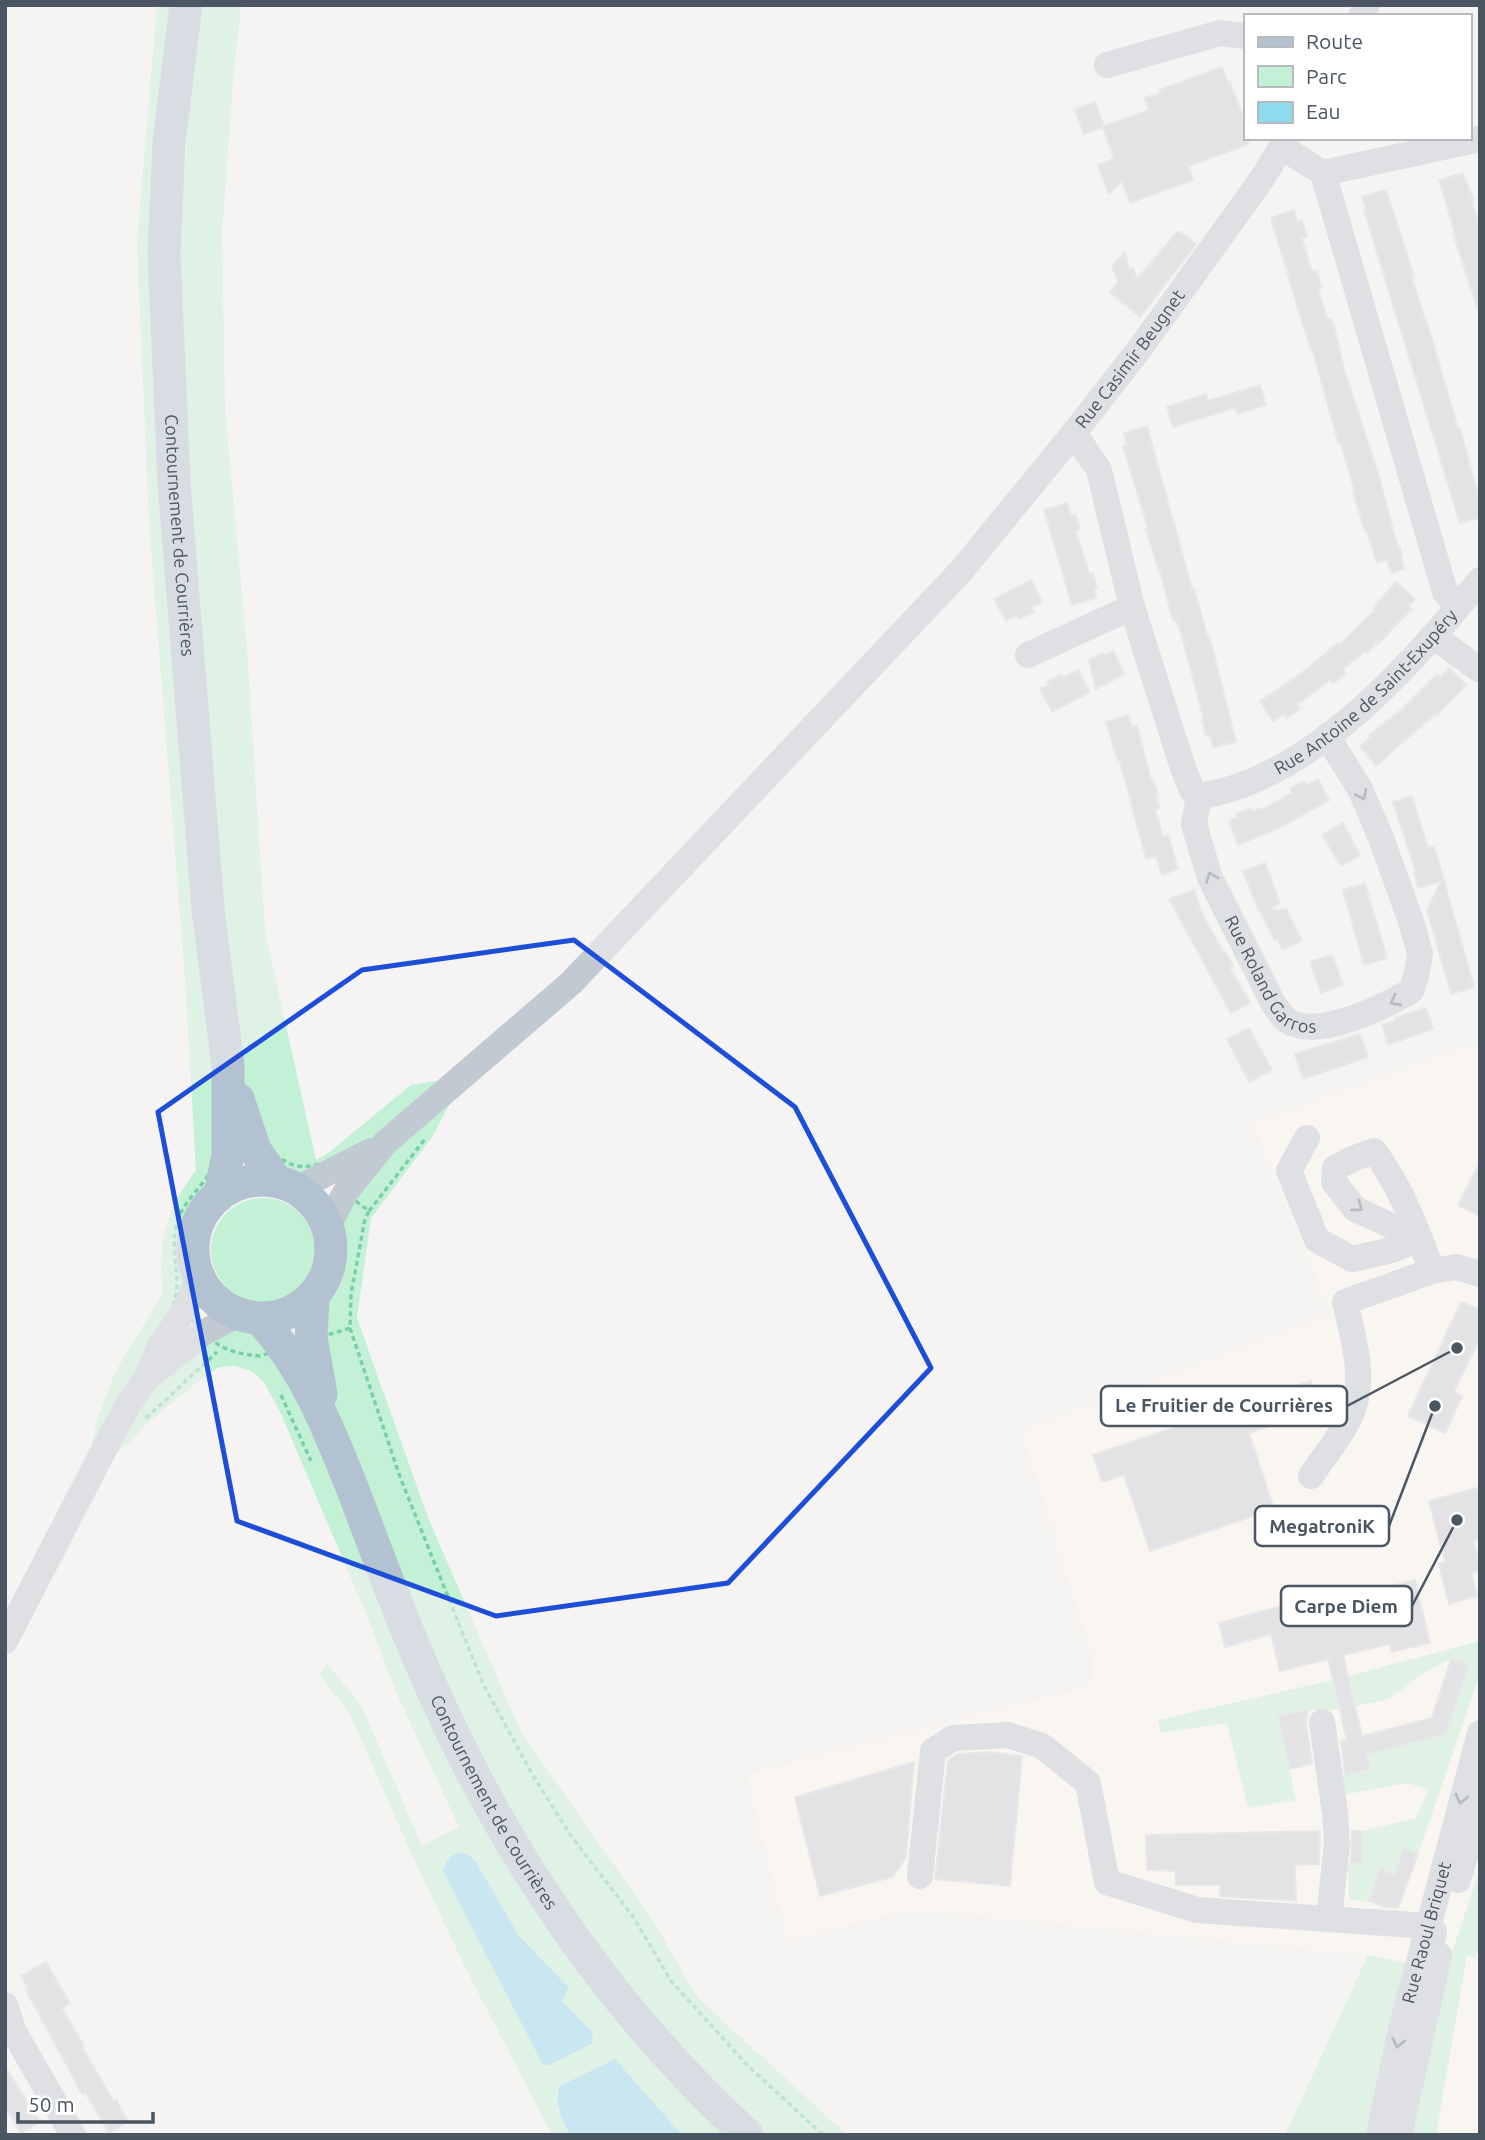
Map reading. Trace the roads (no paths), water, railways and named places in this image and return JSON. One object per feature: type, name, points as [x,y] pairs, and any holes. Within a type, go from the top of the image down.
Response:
[{"type":"main road","name":"Contournement de Courrières","points":[[186,5],[169,143],[164,267],[174,482],[208,909],[241,1152],[220,1194]]},
{"type":"main road","points":[[241,1152],[315,1205],[328,1226],[332,1256],[322,1285],[313,1297],[288,1314],[249,1317]]},
{"type":"main road","points":[[281,1352],[249,1317],[215,1300],[199,1278],[193,1247],[195,1232],[209,1205],[220,1194],[247,1182],[286,1185]]},
{"type":"main road","name":"Contournement de Courrières","points":[[313,1297],[281,1352],[324,1417],[422,1667],[460,1749],[500,1824],[563,1925],[632,2014],[685,2074],[747,2135]]},
{"type":"street","points":[[1107,65],[1220,33],[1244,36]]},
{"type":"street","points":[[1284,143],[1323,173],[1480,139]]},
{"type":"street","name":"Rue Casimir Beugnet","points":[[286,1185],[337,1183],[570,983],[961,571],[1074,433],[1168,310],[1263,177],[1284,143]]},
{"type":"street","name":"Rue Antoine de Saint-Exupéry","points":[[1199,796],[1222,793],[1264,776],[1327,736],[1375,698],[1458,607],[1445,592],[1323,173]]},
{"type":"street","points":[[1074,433],[1099,470],[1132,607],[1183,768],[1192,790],[1199,796]]},
{"type":"street","points":[[1458,607],[1480,580]]},
{"type":"street","points":[[1028,655],[1132,607]]},
{"type":"street","points":[[1433,636],[1480,670]]},
{"type":"street","name":"Rue Roland Garros","points":[[1199,796],[1194,824],[1210,878],[1273,1003],[1286,1020],[1306,1028],[1325,1026],[1387,1006],[1411,991],[1420,954],[1381,838],[1361,791],[1327,736]]},
{"type":"street","points":[[1307,1138],[1289,1171],[1317,1240],[1352,1259],[1392,1250],[1420,1238],[1432,1271]]},
{"type":"street","points":[[328,1226],[337,1183]]},
{"type":"street","points":[[1311,1476],[1349,1421],[1359,1393],[1359,1362],[1345,1302],[1432,1271],[1456,1267],[1480,1274]]},
{"type":"street","points":[[5,1641],[116,1427],[145,1381],[160,1346],[184,1311],[199,1278]]},
{"type":"street","points":[[145,1381],[249,1317]]},
{"type":"street","points":[[1322,1722],[1337,1844],[1329,1919]]},
{"type":"street","name":"Rue Raoul Briquet","points":[[1379,2135],[1401,2029],[1480,1733]]},
{"type":"street","points":[[920,1876],[933,1751],[953,1738],[1008,1735],[1042,1746],[1088,1783],[1107,1882],[1197,1910],[1428,1926],[1434,1932],[1430,1950],[1437,1960]]},
{"type":"street","name":"Rue Raoul Briquet","points":[[1399,2135],[1437,1960],[1480,1805]]},
{"type":"street","points":[[5,2005],[14,2032],[74,2135]]},
{"type":"water","points":[[455,1853],[468,1854],[476,1862],[519,1936],[569,1988],[562,2001],[592,2032],[593,2043],[549,2065],[543,2065],[443,1871],[446,1862]]},
{"type":"water","points":[[615,2059],[682,2135],[570,2135],[558,2105],[560,2086]]},
{"type":"place","name":"Le Fruitier de Courrières","points":[[1457,1348]]},
{"type":"place","name":"MegatroniK","points":[[1435,1406]]},
{"type":"place","name":"Carpe Diem","points":[[1457,1520]]}]
